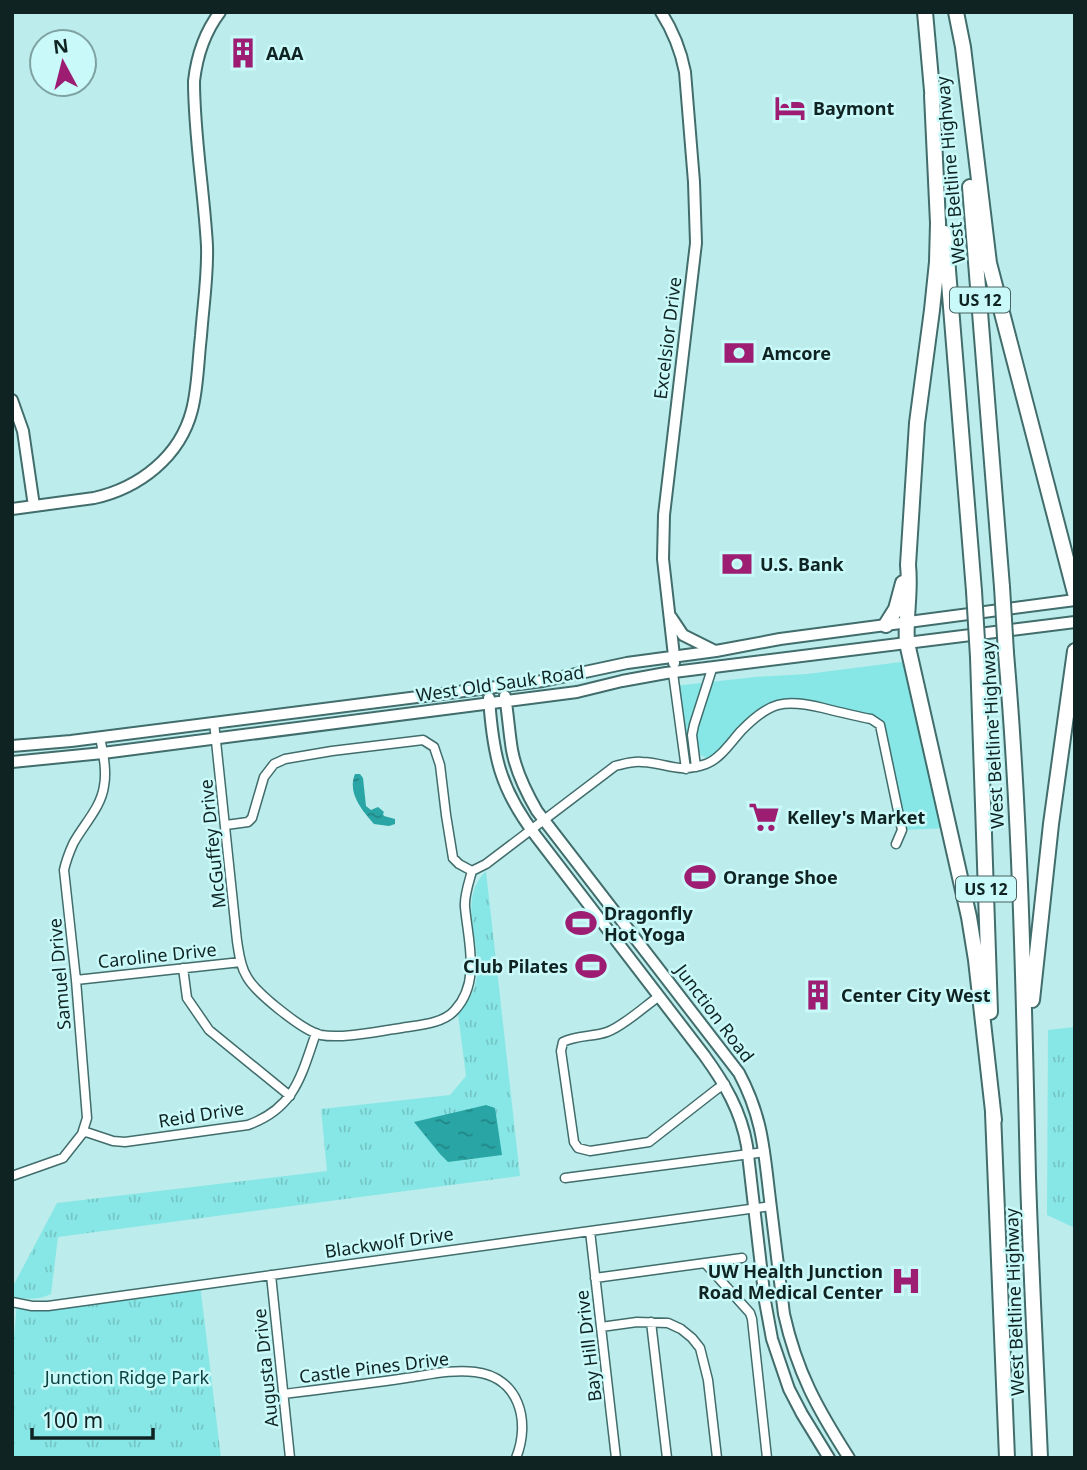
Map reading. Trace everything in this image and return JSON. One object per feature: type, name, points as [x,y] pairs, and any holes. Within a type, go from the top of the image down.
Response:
[{"type":"highway","name":"West Beltline Highway","points":[[925,12],[978,657],[1007,1458]]},
{"type":"highway","name":"West Beltline Highway","points":[[956,12],[1013,728],[1040,1458]]},
{"type":"highway","points":[[956,12],[963,47],[989,263],[1075,593]]},
{"type":"highway","points":[[932,95],[938,223],[937,262],[917,423],[908,565],[910,585],[905,622],[907,643],[969,917],[993,1120]]},
{"type":"highway","points":[[886,625],[896,609],[908,565]]},
{"type":"highway","points":[[1027,1113],[1032,990],[1058,768],[1075,651]]},
{"type":"street","points":[[12,509],[94,498],[131,485],[152,471],[168,455],[191,414],[196,390],[207,260],[194,81],[203,41],[220,12]]},
{"type":"street","name":"Excelsior Drive","points":[[661,12],[682,57],[685,72],[697,218],[664,514],[663,559],[674,656],[673,673]]},
{"type":"street","points":[[12,400],[23,431],[34,506]]},
{"type":"street","name":"West Old Sauk Road","points":[[12,746],[46,744],[504,686],[780,639],[1075,600]]},
{"type":"street","points":[[670,615],[682,635],[716,651]]},
{"type":"street","name":"West Old Sauk Road","points":[[12,762],[103,753],[577,692],[673,673],[1075,622]]},
{"type":"street","points":[[696,766],[692,734],[712,669]]},
{"type":"street","points":[[673,673],[686,769]]},
{"type":"street","name":"Junction Road","points":[[504,686],[512,750],[527,794],[739,1073],[754,1104],[765,1152],[784,1314],[789,1336],[805,1382],[849,1458]]},
{"type":"street","name":"Junction Road","points":[[488,688],[499,771],[514,805],[733,1098],[743,1125],[748,1154],[772,1339],[793,1397],[829,1458]]},
{"type":"street","points":[[472,871],[486,864],[615,766],[644,762],[686,769],[712,761],[764,711],[777,704],[799,702],[871,719],[880,725],[902,830],[895,844]]},
{"type":"street","name":"McGuffey Drive","points":[[214,722],[241,962]]},
{"type":"street","name":"Samuel Drive","points":[[83,1130],[87,1118],[64,870],[74,843],[102,794],[105,779],[100,737]]},
{"type":"street","points":[[226,824],[248,822],[264,777],[274,764],[285,758],[423,740],[434,747],[440,765],[453,858],[472,871]]},
{"type":"street","points":[[241,962],[255,989],[316,1033],[336,1036],[441,1019],[454,1011],[467,992],[471,973],[464,905],[472,871]]},
{"type":"street","name":"Caroline Drive","points":[[76,980],[241,962]]},
{"type":"street","points":[[184,968],[187,998],[209,1030],[290,1096]]},
{"type":"street","points":[[658,997],[614,1030],[563,1042],[561,1051],[574,1143],[583,1151],[649,1142],[725,1084]]},
{"type":"street","name":"Reid Drive","points":[[83,1130],[113,1141],[125,1142],[248,1125],[272,1113],[290,1096],[299,1083],[316,1033]]},
{"type":"street","points":[[12,1176],[63,1157],[83,1130]]},
{"type":"street","points":[[565,1178],[765,1152]]},
{"type":"street","name":"Blackwolf Drive","points":[[12,1302],[48,1306],[771,1206]]},
{"type":"street","name":"Bay Hill Drive","points":[[590,1231],[616,1458]]},
{"type":"street","points":[[596,1278],[742,1258]]},
{"type":"street","points":[[705,1263],[750,1313],[752,1319],[767,1457]]},
{"type":"street","name":"Augusta Drive","points":[[271,1275],[290,1458]]},
{"type":"street","points":[[651,1322],[667,1458]]},
{"type":"street","points":[[601,1327],[668,1323],[692,1338],[704,1358],[718,1458]]},
{"type":"street","name":"Castle Pines Drive","points":[[284,1394],[445,1373],[474,1372],[493,1377],[507,1385],[518,1402],[522,1439],[516,1458]]},
{"type":"green space","points":[[908,663],[950,828],[902,830],[880,726],[799,702],[764,711],[712,761],[695,752],[684,753],[674,686]]},
{"type":"green space","points":[[486,871],[520,1176],[58,1237],[51,1294],[32,1299],[12,1296],[12,1288],[57,1203],[327,1171],[321,1109],[450,1095],[466,1076],[458,1014],[472,995],[476,981],[477,953],[472,924],[472,896]]},
{"type":"green space","points":[[1075,1027],[1075,1228],[1047,1215],[1048,1030]]},
{"type":"green space","name":"Junction Ridge Park","points":[[200,1284],[221,1458],[12,1458],[12,1361],[17,1303],[32,1306]]},
{"type":"water","points":[[355,774],[360,774],[363,778],[366,806],[371,810],[378,807],[384,812],[384,816],[395,819],[395,824],[374,824],[365,813],[354,794]]},
{"type":"water","points":[[486,1105],[495,1108],[502,1155],[448,1162],[414,1122]]},
{"type":"place","name":"AAA","points":[[243,53]]},
{"type":"place","name":"Baymont","points":[[790,108]]},
{"type":"place","name":"Amcore","points":[[739,353]]},
{"type":"place","name":"U.S. Bank","points":[[737,564]]},
{"type":"place","name":"Kelley's Market","points":[[764,817]]},
{"type":"place","name":"Orange Shoe","points":[[700,877]]},
{"type":"place","name":"Dragonfly Hot Yoga","points":[[581,923]]},
{"type":"place","name":"Club Pilates","points":[[591,966]]},
{"type":"place","name":"Center City West","points":[[818,995]]},
{"type":"place","name":"UW Health Junction Road Medical Center","points":[[906,1281]]}]
